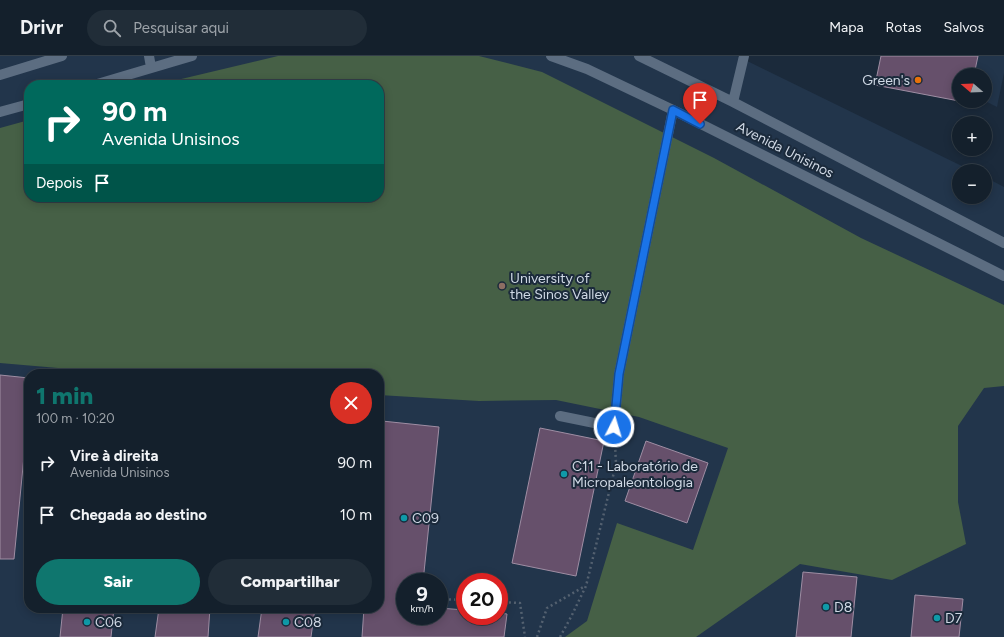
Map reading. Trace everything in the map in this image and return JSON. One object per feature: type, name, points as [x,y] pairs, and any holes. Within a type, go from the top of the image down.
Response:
[{"type":"lane","points":[[0,75],[62,56]]},
{"type":"lane","points":[[149,56],[151,67]]},
{"type":"lane","points":[[110,80],[192,56]]},
{"type":"lane","name":"Avenida Unisinos","points":[[551,56],[587,69],[673,110],[1004,276]]},
{"type":"lane","name":"Avenida Unisinos","points":[[638,56],[733,102],[1004,243]]},
{"type":"lane","points":[[733,102],[744,56]]},
{"type":"lane","points":[[0,112],[24,105]]},
{"type":"lane","points":[[560,416],[614,427],[619,374],[673,110]]},
{"type":"path","points":[[560,637],[586,586],[616,464],[614,427]]},
{"type":"path","points":[[537,637],[547,608],[586,586]]},
{"type":"path","points":[[508,602],[520,603],[525,637]]},
{"type":"shaded area","name":"University of the Sinos Valley","points":[[0,56],[737,56],[958,164],[952,164],[952,204],[992,204],[992,181],[1004,187],[1004,637],[0,637]]},
{"type":"shaded area","points":[[891,56],[1004,56],[1004,73],[997,107],[992,104],[992,68],[952,68],[952,73]]},
{"type":"green space","name":"University of the Sinos Valley","points":[[278,56],[479,56],[542,72],[714,158],[861,238],[1004,305],[1004,386],[984,388],[958,426],[958,502],[966,544],[892,580],[800,564],[696,637],[565,637],[587,621],[617,523],[693,550],[728,448],[639,417],[556,400],[479,401],[384,395],[384,369],[70,369],[0,363],[0,128],[24,121],[24,202],[384,202],[384,80],[177,80]]},
{"type":"building","name":"Green's","points":[[881,56],[978,56],[975,68],[952,68],[952,100],[875,85]]},
{"type":"building","points":[[0,375],[24,377],[24,456],[14,559],[0,559]]},
{"type":"building","name":"C09","points":[[384,421],[439,427],[424,573],[396,573],[396,625],[448,625],[448,609],[456,609],[456,625],[506,625],[504,637],[362,637],[364,613],[384,613]]},
{"type":"building","name":"C11 - Laboratório de Micropaleontologia","points":[[540,428],[604,441],[576,576],[512,563]]},
{"type":"building","points":[[646,441],[708,463],[687,523],[625,501]]},
{"type":"building","name":"D8","points":[[803,572],[857,577],[851,637],[796,637]]},
{"type":"building","name":"D7","points":[[915,595],[963,599],[959,637],[911,637]]},
{"type":"building","name":"C06","points":[[62,613],[113,613],[111,637],[60,637]]},
{"type":"building","points":[[158,613],[210,613],[208,637],[155,637]]},
{"type":"building","name":"C08","points":[[261,613],[314,613],[311,637],[258,637]]},
{"type":"place","name":"Green's","points":[[918,80]]},
{"type":"place","name":"University of the Sinos Valley","points":[[502,286]]},
{"type":"place","name":"C11 - Laboratório de Micropaleontologia","points":[[564,474]]},
{"type":"place","name":"C09","points":[[404,518]]},
{"type":"place","name":"D8","points":[[826,607]]},
{"type":"place","name":"D7","points":[[937,618]]},
{"type":"place","name":"C06","points":[[87,622]]},
{"type":"place","name":"C08","points":[[286,622]]},
{"type":"route","points":[[614,427],[619,374],[673,110],[700,124]]}]
